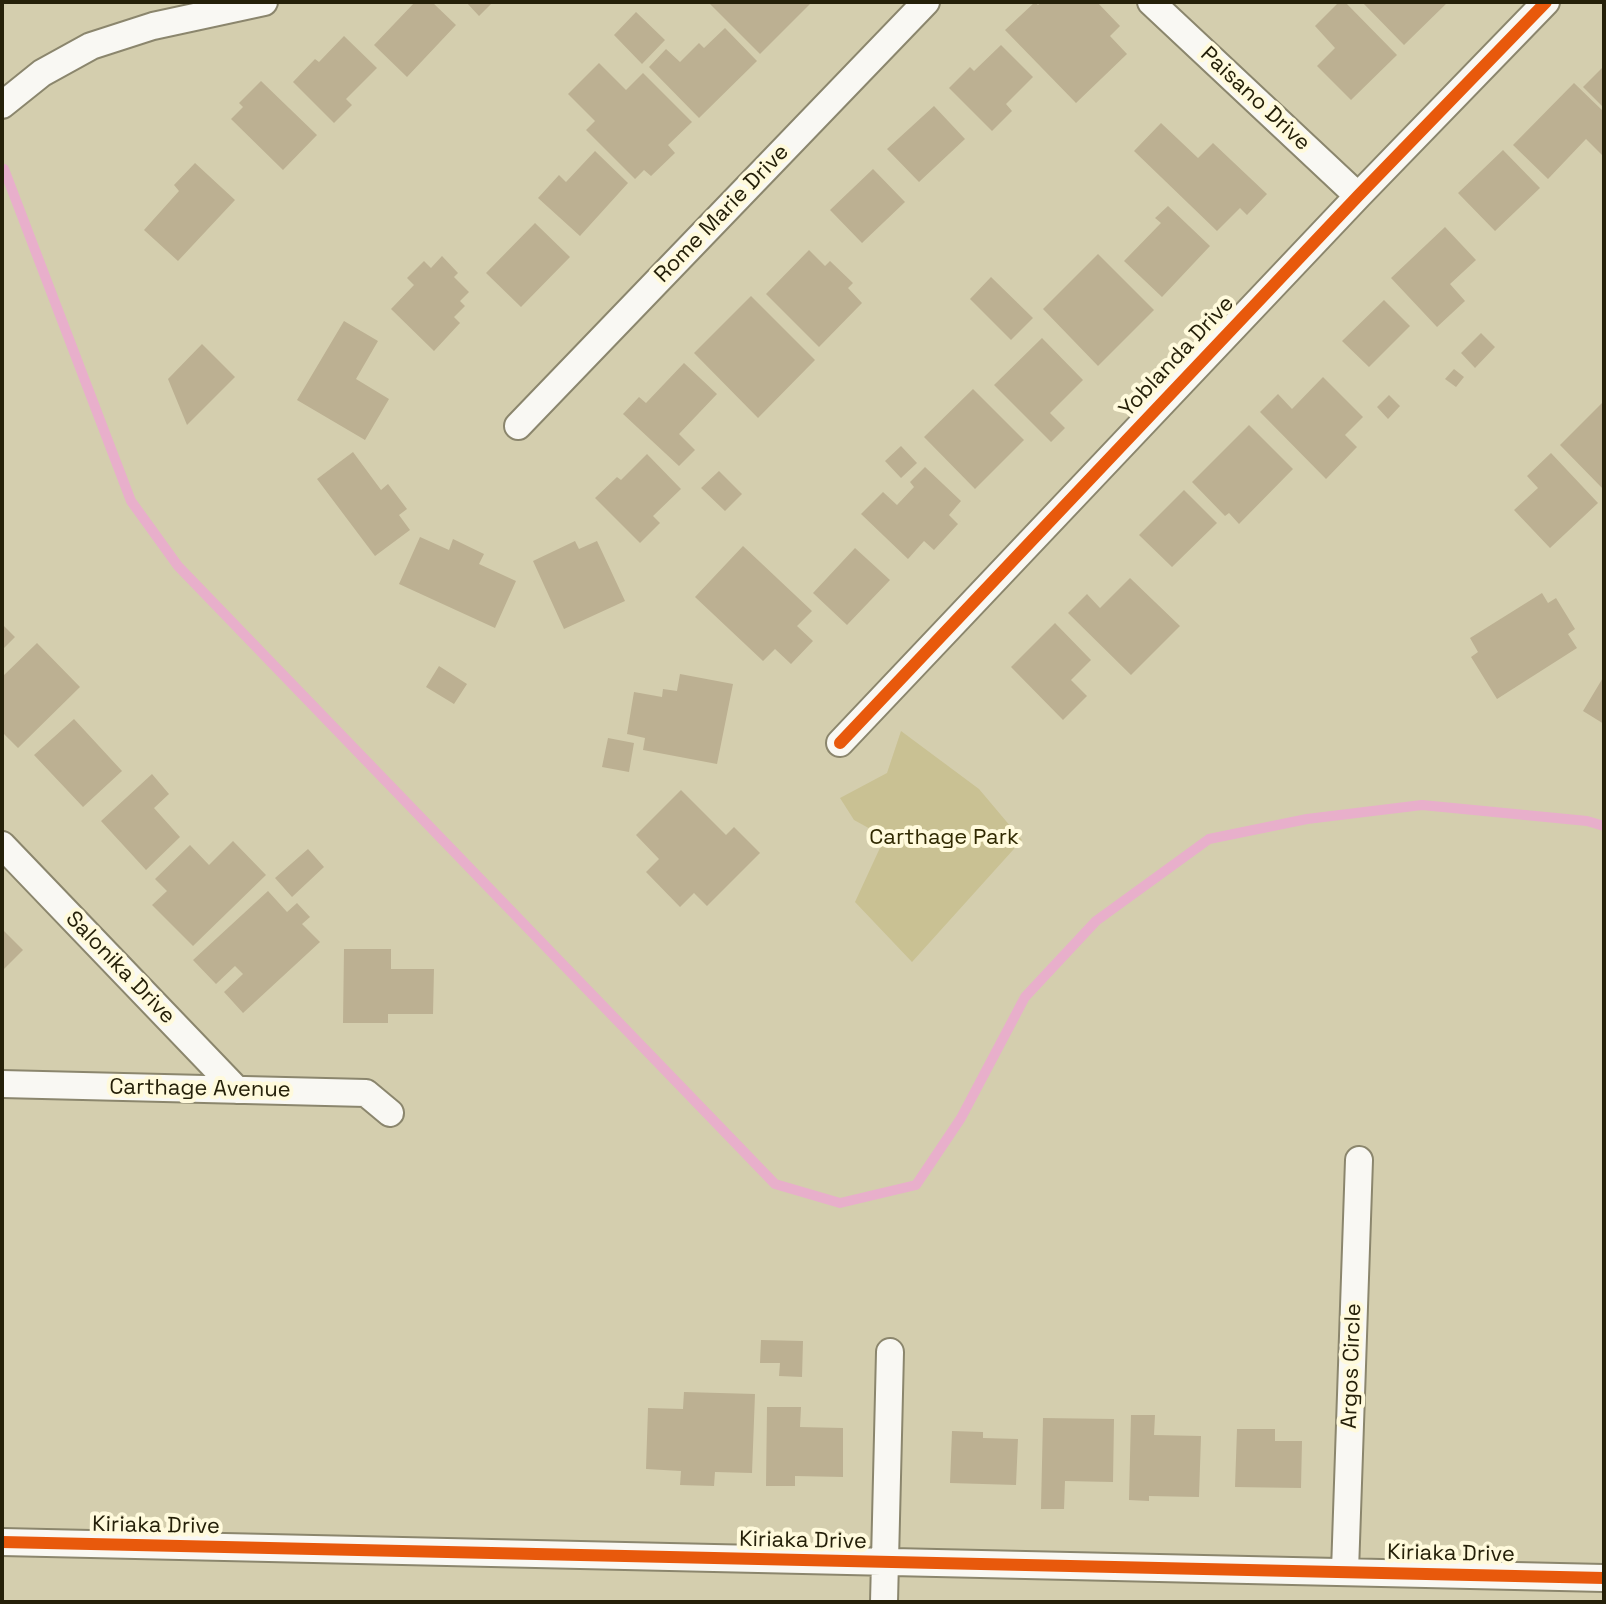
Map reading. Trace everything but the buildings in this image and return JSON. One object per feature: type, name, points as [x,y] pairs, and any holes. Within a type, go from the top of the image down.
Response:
[{"type":"street","points":[[2,105],[42,73],[91,46],[153,26],[264,2]]},
{"type":"street","name":"Rome Marie Drive","points":[[518,426],[926,2]]},
{"type":"street","name":"Paisano Drive","points":[[1151,2],[1358,196]]},
{"type":"street","name":"Yoblanda Drive","points":[[840,743],[1546,2]]},
{"type":"street","name":"Salonika Drive","points":[[2,845],[237,1090]]},
{"type":"street","name":"Carthage Avenue","points":[[2,1084],[366,1093],[390,1113]]},
{"type":"street","name":"Argos Circle","points":[[1345,1571],[1359,1160]]},
{"type":"street","points":[[884,1602],[890,1352]]},
{"type":"street","name":"Kiriaka Drive","points":[[2,1542],[1604,1578]]},
{"type":"green space","name":"Carthage Park","points":[[901,731],[979,789],[1022,840],[912,962],[855,902],[885,837],[854,820],[840,798],[887,773]]},
{"type":"waterway","points":[[4,169],[131,501],[178,566],[775,1184],[840,1203],[916,1185],[961,1118],[1025,997],[1096,921],[1209,839],[1307,819],[1422,805],[1587,821],[1604,826]]},
{"type":"cycle path","points":[[840,743],[1546,2]]},
{"type":"cycle path","points":[[2,1542],[1604,1578]]}]
